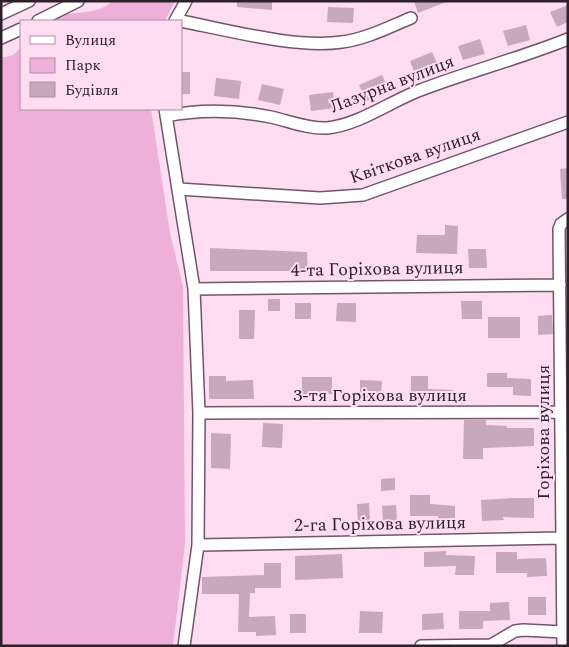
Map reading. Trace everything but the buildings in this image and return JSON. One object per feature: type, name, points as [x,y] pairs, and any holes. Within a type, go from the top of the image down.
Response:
[{"type":"street","points":[[1,14],[29,1]]},
{"type":"street","points":[[40,20],[78,1]]},
{"type":"street","points":[[176,20],[186,1]]},
{"type":"street","points":[[182,22],[293,41],[328,44],[358,39],[411,18]]},
{"type":"street","points":[[1,38],[20,29]]},
{"type":"street","name":"Лазурна вулиця","points":[[165,112],[225,111],[273,118],[312,127],[338,126],[419,91],[525,56],[568,39]]},
{"type":"street","points":[[165,112],[194,289],[199,413],[198,545],[184,646]]},
{"type":"street","name":"Квіткова вулиця","points":[[179,189],[320,198],[362,195],[568,122]]},
{"type":"street","name":"Горіхова вулиця","points":[[563,646],[559,228],[566,220]]},
{"type":"street","name":"4-та Горіхова вулиця","points":[[194,289],[560,285]]},
{"type":"street","name":"3-тя Горіхова вулиця","points":[[199,413],[561,412]]},
{"type":"street","name":"2-га Горіхова вулиця","points":[[198,545],[562,538]]},
{"type":"street","points":[[421,646],[491,645],[515,631],[523,630],[563,632]]},
{"type":"green space","points":[[112,1],[175,1],[166,20],[52,20],[64,14],[89,12]]},
{"type":"green space","points":[[20,49],[20,110],[151,110],[170,233],[183,287],[185,544],[173,646],[1,646],[1,58],[13,55]]}]
